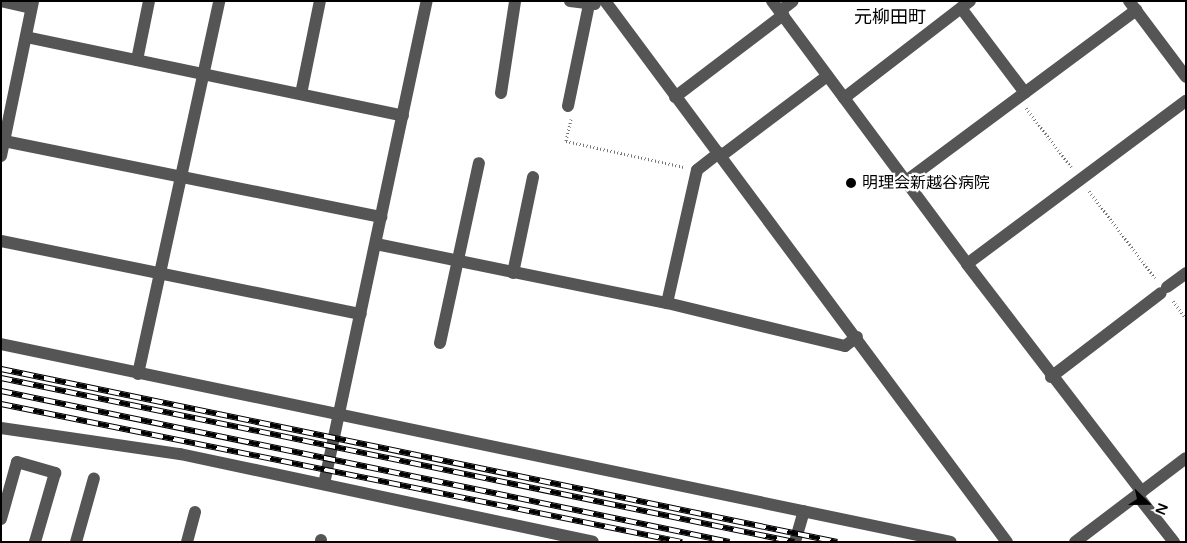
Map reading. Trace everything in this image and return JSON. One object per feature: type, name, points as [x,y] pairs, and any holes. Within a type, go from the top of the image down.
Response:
[{"type":"street","points":[[137,60],[149,1]]},
{"type":"street","points":[[138,374],[219,1]]},
{"type":"street","points":[[300,94],[320,1]]},
{"type":"street","points":[[324,484],[427,1]]},
{"type":"street","points":[[501,93],[515,1]]},
{"type":"street","points":[[568,106],[594,3],[570,1]]},
{"type":"street","points":[[605,1],[675,97],[857,337],[1007,542]]},
{"type":"street","points":[[675,97],[778,9],[793,1]]},
{"type":"street","points":[[1,2],[32,5],[1,156]]},
{"type":"street","points":[[844,98],[966,5],[1022,95]]},
{"type":"street","points":[[906,181],[1022,95],[1133,6],[1186,77]]},
{"type":"street","points":[[778,9],[1051,377],[1140,493],[1174,542]]},
{"type":"street","points":[[26,38],[403,116]]},
{"type":"street","points":[[667,303],[697,170],[828,76]]},
{"type":"street","points":[[967,264],[1186,101]]},
{"type":"street","points":[[4,141],[381,217]]},
{"type":"street","points":[[440,343],[479,163]]},
{"type":"street","points":[[514,273],[533,177]]},
{"type":"street","points":[[1,240],[361,314]]},
{"type":"street","points":[[376,244],[667,303],[845,346],[857,337]]},
{"type":"street","points":[[1051,377],[1186,273]]},
{"type":"street","points":[[1,344],[951,542]]},
{"type":"street","points":[[1,428],[180,454],[593,542]]},
{"type":"street","points":[[1075,542],[1186,458]]},
{"type":"street","points":[[1,520],[17,462],[55,473],[36,542]]},
{"type":"street","points":[[76,542],[94,478]]},
{"type":"street","points":[[795,542],[804,511]]},
{"type":"street","points":[[187,542],[195,512]]},
{"type":"path","points":[[1022,95],[1081,180],[1186,318]]},
{"type":"path","points":[[568,106],[573,107],[566,141],[697,170]]},
{"type":"railway","points":[[1,369],[837,542]]},
{"type":"railway","points":[[1,378],[794,542]]},
{"type":"railway","points":[[1,391],[730,542]]},
{"type":"railway","points":[[1,404],[682,542]]},
{"type":"place","name":"明理会新越谷病院","points":[[851,183]]},
{"type":"district","name":"元柳田町","points":[[890,17]]}]
